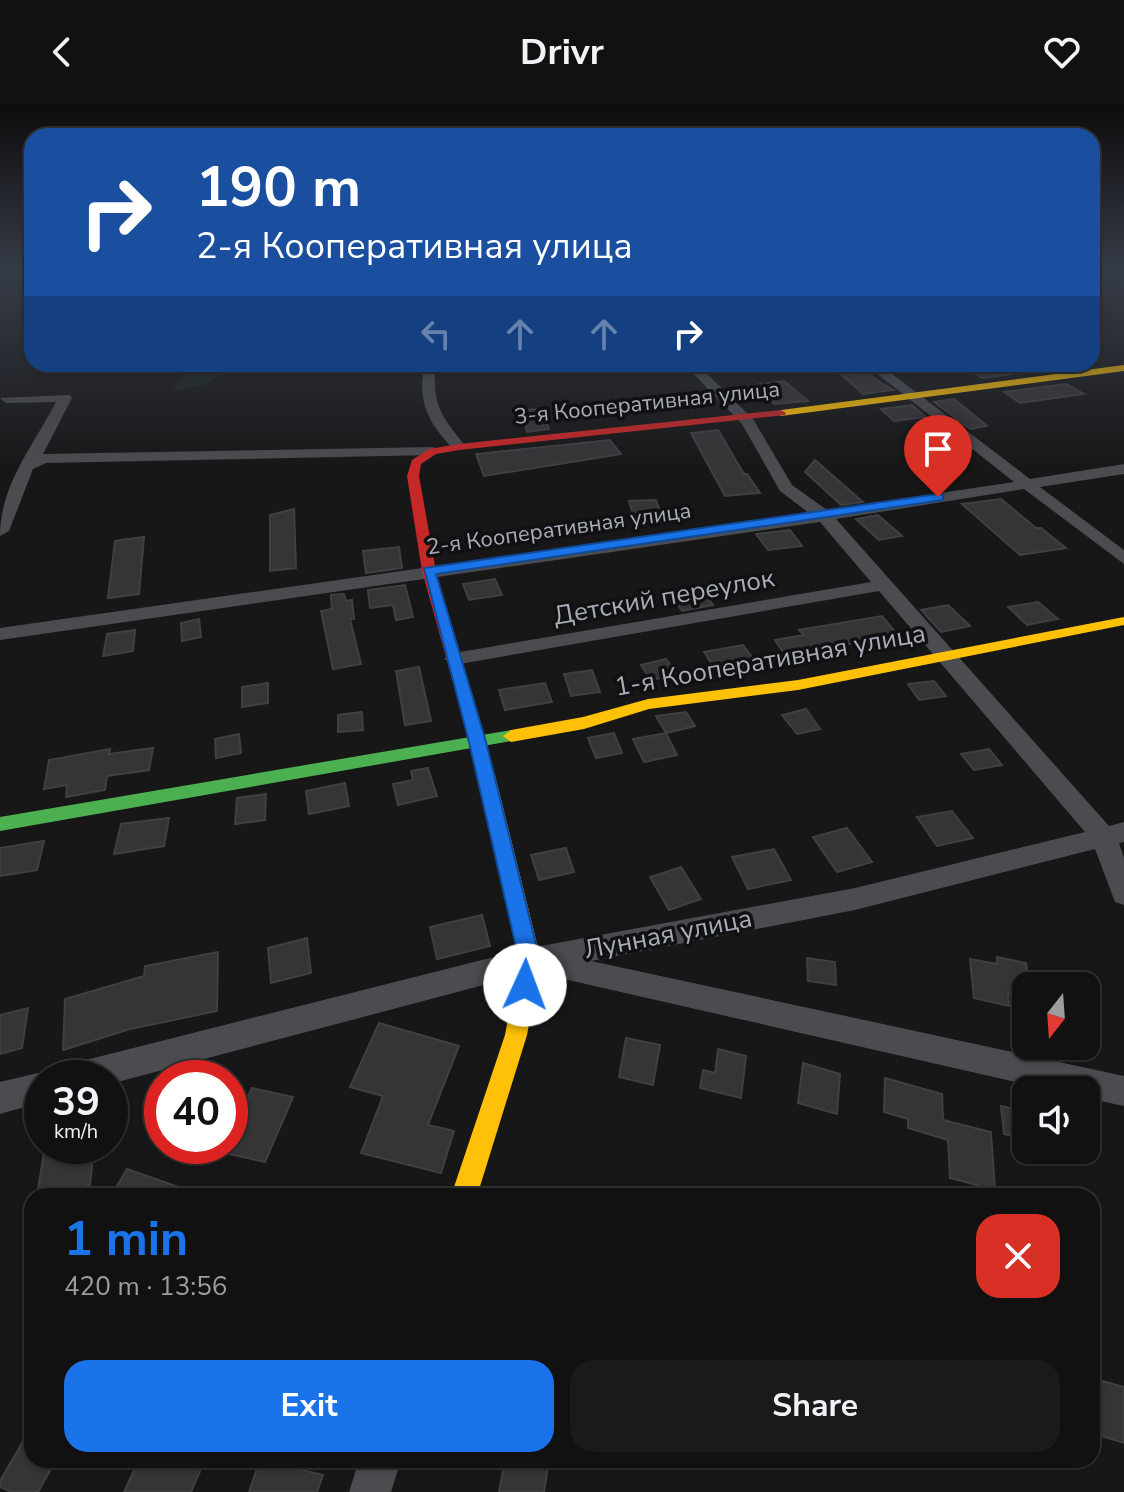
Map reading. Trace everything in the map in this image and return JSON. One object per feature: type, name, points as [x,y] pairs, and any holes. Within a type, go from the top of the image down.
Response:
[{"type":"street","points":[[430,372],[426,402],[433,418],[459,447]]},
{"type":"street","points":[[698,372],[742,417],[774,463],[778,479],[786,488],[824,516],[1114,834],[1124,894]]},
{"type":"street","points":[[881,372],[1124,559]]},
{"type":"street","name":"3-я Кооперативная улица","points":[[429,571],[413,476],[416,462],[433,451],[1120,372]]},
{"type":"street","points":[[0,531],[29,463],[65,398],[6,399]]},
{"type":"street","points":[[29,463],[65,457],[433,451]]},
{"type":"street","name":"2-я Кооперативная улица","points":[[0,634],[824,516],[1124,469]]},
{"type":"street","points":[[429,571],[478,742],[530,960],[516,1035],[467,1188]]},
{"type":"street","name":"Детский переулок","points":[[454,659],[884,585]]},
{"type":"street","name":"1-я Кооперативная улица","points":[[0,824],[584,723],[648,704],[798,685],[1124,621]]},
{"type":"street","name":"Лунная улица","points":[[128,1064],[530,960],[855,899],[1114,834]]},
{"type":"street","points":[[530,960],[1124,1091]]},
{"type":"street","points":[[0,1098],[24,1092]]},
{"type":"street","points":[[370,1492],[378,1468]]},
{"type":"shaded area","points":[[185,372],[221,372],[206,385],[172,391]]},
{"type":"building","points":[[867,372],[893,390],[863,394],[841,374]]},
{"type":"building","points":[[973,372],[1028,372],[982,378]]},
{"type":"building","points":[[784,381],[808,401],[775,404],[749,386]]},
{"type":"building","points":[[1066,384],[1084,394],[1020,403],[1004,392]]},
{"type":"building","points":[[954,399],[987,426],[970,429],[934,402]]},
{"type":"building","points":[[912,405],[926,417],[894,421],[881,409]]},
{"type":"building","points":[[542,409],[549,429],[527,432],[521,410]]},
{"type":"building","points":[[718,430],[744,474],[760,493],[725,496],[691,433]]},
{"type":"building","points":[[610,440],[621,454],[484,476],[476,454]]},
{"type":"building","points":[[815,460],[863,502],[841,505],[805,472]]},
{"type":"building","points":[[1001,499],[1066,548],[1020,555],[962,504]]},
{"type":"building","points":[[656,500],[664,523],[636,525],[629,501]]},
{"type":"building","points":[[294,509],[296,568],[270,571],[270,515]]},
{"type":"building","points":[[878,515],[902,536],[879,540],[856,519]]},
{"type":"building","points":[[790,530],[802,546],[768,550],[756,534]]},
{"type":"building","points":[[144,537],[139,594],[108,598],[115,541]]},
{"type":"building","points":[[399,547],[402,568],[366,573],[363,551]]},
{"type":"building","points":[[495,579],[502,595],[469,600],[463,584]]},
{"type":"building","points":[[405,585],[413,617],[396,620],[393,605],[370,608],[368,590]]},
{"type":"building","points":[[699,587],[713,605],[682,611],[669,593]]},
{"type":"building","points":[[344,594],[346,601],[352,600],[354,619],[350,619],[361,664],[333,669],[321,611],[332,609],[331,595]]},
{"type":"building","points":[[1038,602],[1058,619],[1027,625],[1008,607]]},
{"type":"building","points":[[948,605],[970,626],[941,632],[921,610]]},
{"type":"building","points":[[882,616],[900,638],[862,641],[787,658],[775,640],[804,635],[799,630]]},
{"type":"building","points":[[199,619],[201,637],[182,641],[181,623]]},
{"type":"building","points":[[135,630],[133,651],[103,656],[107,634]]},
{"type":"building","points":[[743,645],[757,664],[716,671],[704,652]]},
{"type":"building","points":[[666,659],[677,674],[651,680],[641,665]]},
{"type":"building","points":[[419,667],[431,721],[405,725],[396,671]]},
{"type":"building","points":[[592,670],[600,692],[571,696],[564,674]]},
{"type":"building","points":[[934,681],[946,696],[919,700],[908,684]]},
{"type":"building","points":[[268,683],[268,703],[242,707],[242,687]]},
{"type":"building","points":[[545,683],[552,702],[505,710],[499,690]]},
{"type":"building","points":[[806,709],[820,729],[797,734],[782,715]]},
{"type":"building","points":[[362,712],[363,730],[338,732],[338,715]]},
{"type":"building","points":[[686,712],[695,726],[666,733],[656,716]]},
{"type":"building","points":[[614,733],[622,753],[596,758],[588,738]]},
{"type":"building","points":[[666,733],[677,755],[644,762],[633,739]]},
{"type":"building","points":[[239,734],[241,753],[216,758],[215,739]]},
{"type":"building","points":[[153,748],[149,770],[107,776],[105,790],[66,797],[67,785],[44,789],[49,760],[110,749],[109,754]]},
{"type":"building","points":[[989,749],[1002,765],[974,770],[961,754]]},
{"type":"building","points":[[428,768],[437,796],[398,805],[393,784],[413,780],[411,771]]},
{"type":"building","points":[[345,783],[349,806],[309,814],[306,791]]},
{"type":"building","points":[[266,794],[265,820],[235,824],[237,798]]},
{"type":"building","points":[[952,811],[973,838],[937,846],[917,817]]},
{"type":"building","points":[[169,818],[164,846],[114,854],[121,824]]},
{"type":"building","points":[[847,828],[872,862],[837,872],[813,837]]},
{"type":"building","points":[[44,841],[37,870],[0,876],[0,848]]},
{"type":"building","points":[[566,848],[574,872],[539,880],[531,855]]},
{"type":"building","points":[[774,849],[791,880],[748,889],[732,857]]},
{"type":"building","points":[[681,867],[701,899],[669,910],[650,877]]},
{"type":"building","points":[[482,915],[490,946],[437,959],[430,927]]},
{"type":"building","points":[[307,938],[311,973],[271,983],[268,948]]},
{"type":"building","points":[[218,952],[217,1011],[130,1029],[63,1050],[65,999],[144,976],[145,966]]},
{"type":"building","points":[[997,957],[1026,963],[1028,972],[1012,972],[1009,1006],[974,998],[970,959],[997,964]]},
{"type":"building","points":[[807,958],[835,962],[836,985],[808,981]]},
{"type":"building","points":[[28,1008],[22,1048],[0,1054],[0,1015]]},
{"type":"building","points":[[379,1023],[459,1046],[428,1125],[454,1131],[441,1173],[361,1153],[383,1096],[350,1087]]},
{"type":"building","points":[[626,1038],[660,1045],[653,1085],[619,1077]]},
{"type":"building","points":[[718,1049],[746,1056],[741,1098],[700,1088],[703,1070],[715,1073]]},
{"type":"building","points":[[803,1063],[840,1074],[837,1114],[798,1103]]},
{"type":"building","points":[[885,1078],[942,1094],[943,1120],[991,1132],[995,1188],[950,1178],[948,1140],[908,1128],[908,1119],[884,1112]]},
{"type":"building","points":[[252,1088],[293,1097],[265,1162],[248,1158],[248,1096]]},
{"type":"building","points":[[1001,1106],[1012,1109],[1012,1136],[1004,1134]]},
{"type":"building","points":[[42,1164],[92,1164],[90,1185],[38,1188]]},
{"type":"building","points":[[127,1169],[182,1188],[116,1188]]},
{"type":"building","points":[[1100,1380],[1124,1387],[1124,1443],[1100,1436]]},
{"type":"building","points":[[24,1440],[24,1468],[52,1468],[38,1492],[12,1492],[0,1487],[0,1481]]},
{"type":"building","points":[[135,1468],[202,1468],[191,1492],[124,1492]]},
{"type":"building","points":[[257,1468],[294,1468],[323,1475],[317,1492],[249,1492]]},
{"type":"building","points":[[504,1468],[548,1468],[544,1492],[499,1492]]},
{"type":"traffic: fast","points":[[0,824],[511,736]]},
{"type":"traffic: slow","points":[[1100,371],[1124,368]]},
{"type":"traffic: slow","points":[[781,413],[1094,372]]},
{"type":"traffic: slow","points":[[511,736],[584,723],[648,704],[798,685],[1124,621]]},
{"type":"traffic: slow","points":[[467,1188],[516,1035],[530,960],[486,775]]},
{"type":"traffic: jam","points":[[486,775],[429,571],[413,476],[416,462],[433,451],[459,447],[781,413]]},
{"type":"route","points":[[525,985],[530,960],[478,742],[429,571],[824,516],[938,497]]}]
